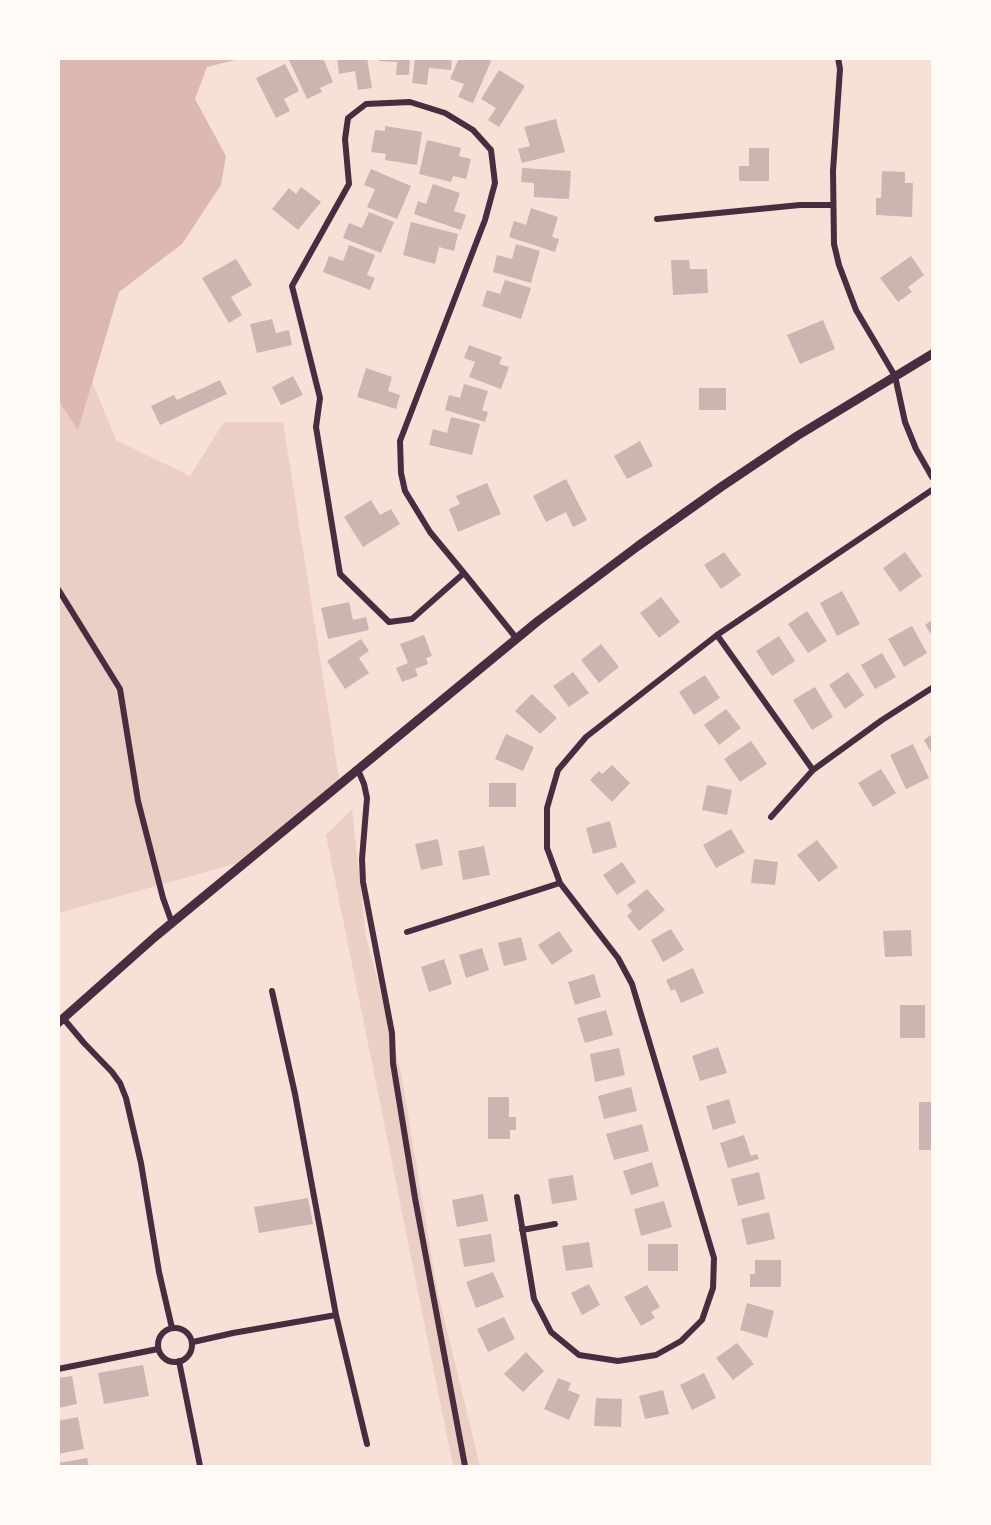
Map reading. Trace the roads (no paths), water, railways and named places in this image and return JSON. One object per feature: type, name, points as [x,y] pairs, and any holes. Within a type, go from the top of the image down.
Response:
[{"type":"street","points":[[838,58],[840,78],[833,171],[834,244],[839,265],[856,310],[895,376],[905,422],[916,449],[933,477]]},
{"type":"street","points":[[464,573],[412,619],[389,622],[340,574],[316,427],[320,398],[292,286],[349,184],[345,139],[348,118],[366,104],[410,102],[445,113],[473,130],[491,150],[495,183],[485,220],[400,441],[401,473],[405,491],[430,532],[464,573],[517,639]]},
{"type":"street","points":[[657,219],[800,205],[833,205]]},
{"type":"street","points":[[172,1328],[126,1098],[112,1071],[61,1021],[172,923],[517,639],[676,518],[797,436],[933,354]]},
{"type":"street","points":[[517,1197],[534,1299],[551,1332],[579,1354],[618,1361],[656,1355],[681,1341],[702,1320],[713,1288],[714,1258],[632,984],[618,958],[560,883],[547,848],[547,808],[558,770],[586,737],[717,635],[933,490]]},
{"type":"street","points":[[58,589],[120,689],[138,801],[163,898],[172,923]]},
{"type":"street","points":[[717,635],[813,770]]},
{"type":"street","points":[[771,817],[813,770],[882,720],[933,688]]},
{"type":"street","points":[[358,770],[367,798],[362,859],[363,882],[392,1033],[393,1063],[415,1198],[465,1467]]},
{"type":"street","points":[[407,932],[560,883]]},
{"type":"street","points":[[272,991],[296,1094],[336,1315],[367,1444]]},
{"type":"street","points":[[522,1230],[555,1224]]},
{"type":"street","points":[[193,1342],[336,1315]]},
{"type":"street","points":[[172,1328],[184,1331],[193,1342]]},
{"type":"street","points":[[172,1328],[160,1338],[158,1349],[166,1359],[179,1361],[188,1357],[193,1342]]},
{"type":"street","points":[[58,1370],[158,1349]]},
{"type":"street","points":[[179,1361],[200,1467]]}]
